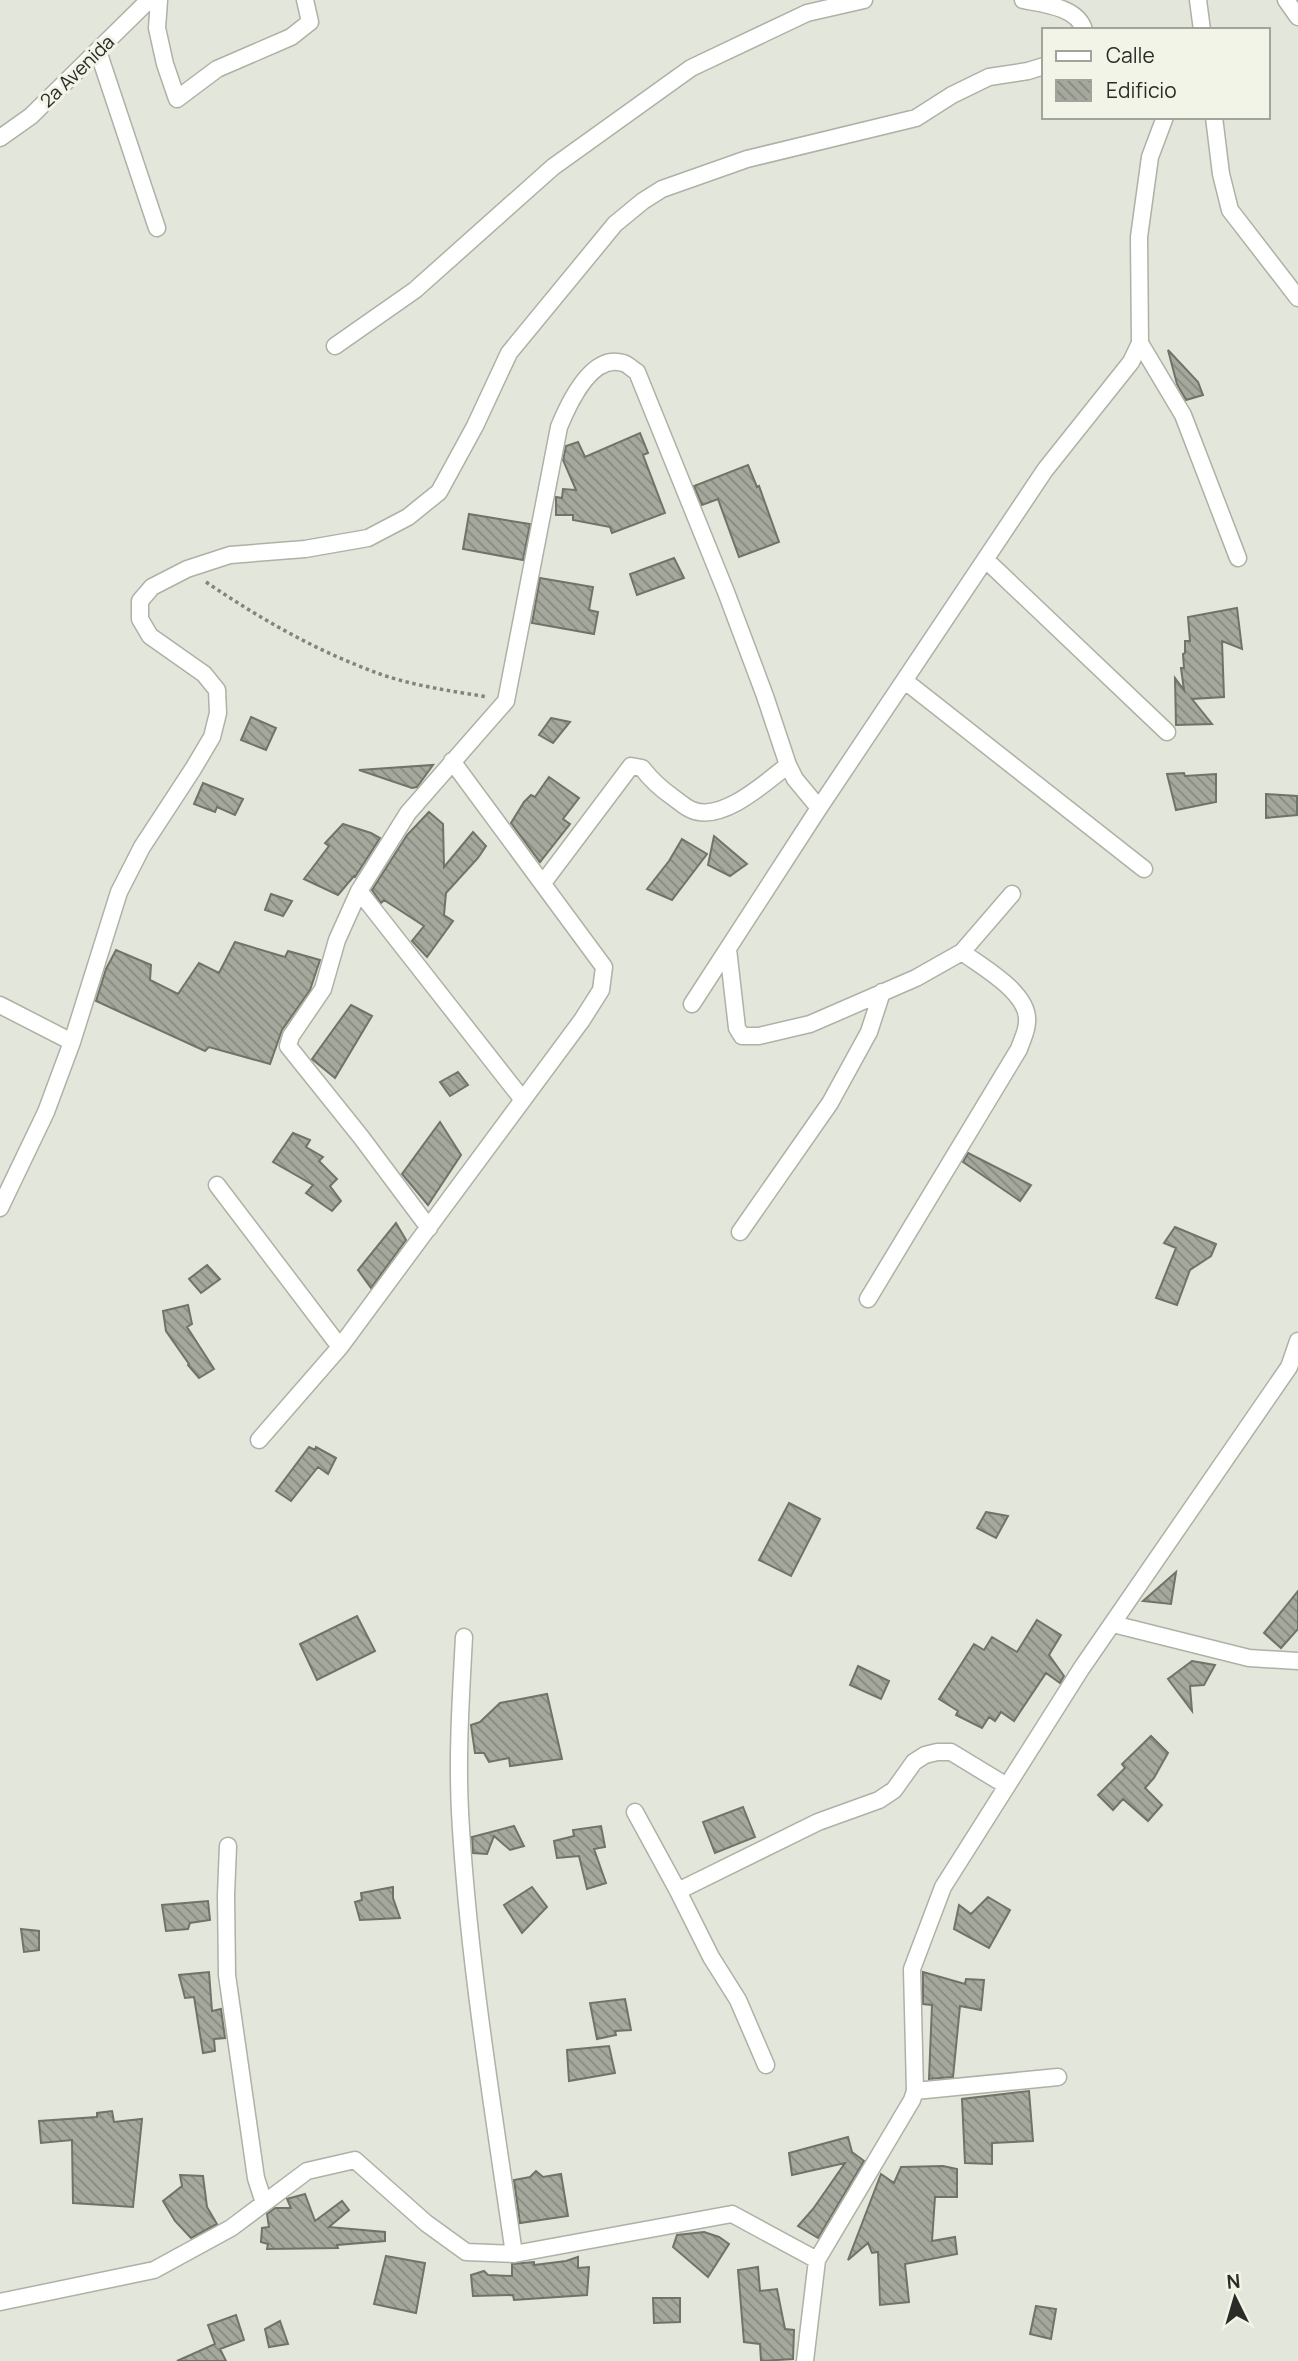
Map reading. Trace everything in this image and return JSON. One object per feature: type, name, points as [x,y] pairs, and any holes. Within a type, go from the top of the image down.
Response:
[{"type":"street","name":"2a Avenida","points":[[0,138],[30,116],[149,0]]},
{"type":"street","points":[[159,0],[157,28],[177,99],[217,69],[291,37],[310,22],[305,0]]},
{"type":"street","points":[[335,346],[415,290],[553,167],[691,68],[807,13],[864,0]]},
{"type":"street","points":[[1023,0],[1068,11],[1082,22],[1084,28]]},
{"type":"street","points":[[1198,0],[1202,28]]},
{"type":"street","points":[[1286,0],[1298,17]]},
{"type":"street","points":[[98,51],[157,228]]},
{"type":"street","points":[[0,1208],[46,1112],[72,1042],[119,892],[142,847],[212,737],[218,713],[217,690],[204,674],[150,636],[140,618],[140,601],[152,587],[187,569],[230,555],[305,549],[368,538],[408,517],[439,492],[475,426],[509,353],[615,224],[662,189],[747,159],[916,118],[989,76],[1042,67]]},
{"type":"street","points":[[692,1004],[818,808],[1045,470],[1131,362],[1140,343],[1139,237],[1150,157],[1164,119]]},
{"type":"street","points":[[1213,119],[1221,174],[1230,209],[1298,298]]},
{"type":"street","points":[[1140,343],[1183,415],[1238,558]]},
{"type":"street","points":[[429,1228],[288,1046],[291,1036],[323,989],[337,940],[359,891],[408,813],[506,701],[559,427],[571,397],[592,372],[608,362],[623,363],[637,372],[731,606],[788,765],[795,779],[818,808]]},
{"type":"street","points":[[986,560],[1167,732]]},
{"type":"street","points":[[905,681],[1144,869]]},
{"type":"street","points":[[259,1440],[340,1348],[582,1020],[601,990],[604,967],[452,761]]},
{"type":"street","points":[[543,883],[631,766],[642,768],[653,783],[692,810],[706,813],[723,809],[746,797],[788,765]]},
{"type":"street","points":[[359,891],[523,1100]]},
{"type":"street","points":[[728,949],[737,1028],[742,1036],[759,1036],[810,1024],[916,978],[961,952],[1012,894]]},
{"type":"street","points":[[868,1299],[1019,1049],[1028,1021],[1024,1005],[1015,991],[961,952]]},
{"type":"street","points":[[740,1232],[830,1103],[870,1032],[882,992]]},
{"type":"street","points":[[0,1005],[72,1042]]},
{"type":"street","points":[[217,1185],[340,1348]]},
{"type":"street","points":[[805,2361],[817,2260],[915,2091],[912,1969],[943,1887],[1082,1669],[1289,1367],[1298,1341]]},
{"type":"street","points":[[1113,1624],[1250,1658],[1298,1661]]},
{"type":"street","points":[[464,1637],[459,1730],[460,1810],[474,1980],[514,2254]]},
{"type":"street","points":[[678,1891],[818,1822],[880,1800],[894,1790],[914,1762],[925,1755],[951,1752],[1007,1786]]},
{"type":"street","points":[[635,1812],[711,1957],[738,2000],[766,2065]]},
{"type":"street","points":[[228,1846],[228,1975],[256,2178],[264,2203]]},
{"type":"street","points":[[915,2091],[1058,2077]]},
{"type":"street","points":[[0,2302],[154,2270],[231,2228],[307,2171],[355,2160],[426,2223],[466,2252],[514,2254],[732,2214],[817,2260]]},
{"type":"path","points":[[187,569],[244,608],[310,644],[374,672],[506,701]]},
{"type":"building","points":[[1168,350],[1198,382],[1203,395],[1186,400],[1177,384]]},
{"type":"building","points":[[640,433],[648,453],[643,455],[665,513],[612,533],[610,527],[573,520],[573,515],[556,515],[556,497],[562,498],[563,489],[576,490],[563,460],[566,446],[578,442],[585,457]]},
{"type":"building","points":[[748,465],[757,487],[759,486],[779,542],[739,557],[718,499],[702,505],[694,486]]},
{"type":"building","points":[[469,514],[530,524],[523,560],[463,549]]},
{"type":"building","points":[[674,558],[684,578],[637,595],[630,574]]},
{"type":"building","points":[[540,578],[593,587],[589,610],[598,612],[594,634],[532,623]]},
{"type":"building","points":[[1237,608],[1242,649],[1222,641],[1224,697],[1192,699],[1212,724],[1176,725],[1175,678],[1184,690],[1181,668],[1184,668],[1185,641],[1190,641],[1188,617]]},
{"type":"building","points":[[251,717],[276,728],[266,750],[241,740]]},
{"type":"building","points":[[551,718],[570,722],[553,743],[539,735]]},
{"type":"building","points":[[433,765],[417,787],[412,788],[359,770]]},
{"type":"building","points":[[1184,773],[1185,776],[1216,774],[1216,802],[1176,810],[1167,774]]},
{"type":"building","points":[[549,777],[579,798],[563,819],[570,824],[540,862],[511,823],[524,802],[531,795],[535,797]]},
{"type":"building","points":[[203,783],[243,799],[235,815],[217,807],[215,812],[194,804]]},
{"type":"building","points":[[1266,794],[1297,796],[1297,815],[1266,818]]},
{"type":"building","points":[[429,812],[443,824],[444,867],[473,832],[486,846],[446,893],[444,915],[453,921],[427,957],[412,941],[424,926],[384,900],[381,903],[372,890],[407,835]]},
{"type":"building","points":[[343,824],[380,838],[355,877],[338,895],[304,879],[329,846],[325,843]]},
{"type":"building","points":[[714,836],[747,864],[730,876],[708,865]]},
{"type":"building","points":[[682,839],[707,854],[672,900],[647,889]]},
{"type":"building","points":[[271,894],[292,901],[283,916],[265,910]]},
{"type":"building","points":[[235,942],[285,957],[288,951],[320,960],[310,990],[282,1030],[270,1064],[209,1047],[205,1051],[96,1001],[106,969],[116,950],[151,965],[150,980],[178,994],[199,963],[219,973]]},
{"type":"building","points":[[351,1005],[372,1016],[335,1078],[312,1059]]},
{"type":"building","points":[[458,1072],[468,1085],[450,1096],[440,1082]]},
{"type":"building","points":[[440,1122],[461,1155],[428,1205],[402,1174]]},
{"type":"building","points":[[293,1133],[310,1140],[306,1147],[323,1157],[319,1161],[337,1179],[330,1186],[341,1201],[332,1211],[306,1193],[313,1185],[273,1162]]},
{"type":"building","points":[[968,1153],[1031,1185],[1020,1201],[963,1162]]},
{"type":"building","points":[[396,1223],[406,1240],[371,1288],[358,1270]]},
{"type":"building","points":[[1175,1227],[1216,1244],[1211,1256],[1190,1270],[1177,1305],[1156,1298],[1176,1248],[1164,1243]]},
{"type":"building","points":[[207,1265],[220,1279],[201,1293],[189,1279]]},
{"type":"building","points":[[188,1305],[192,1324],[187,1327],[214,1369],[199,1378],[166,1331],[163,1311]]},
{"type":"building","points":[[309,1447],[315,1450],[316,1447],[336,1458],[328,1474],[318,1467],[291,1501],[276,1491]]},
{"type":"building","points":[[789,1503],[820,1519],[791,1576],[759,1560]]},
{"type":"building","points":[[986,1512],[1008,1516],[996,1538],[977,1528]]},
{"type":"building","points":[[1176,1572],[1171,1604],[1143,1601],[1159,1587]]},
{"type":"building","points":[[1298,1591],[1298,1629],[1281,1648],[1264,1633]]},
{"type":"building","points":[[357,1616],[375,1651],[317,1680],[300,1644]]},
{"type":"building","points":[[1037,1620],[1061,1635],[1049,1655],[1064,1676],[1060,1683],[1046,1673],[1014,1721],[1001,1712],[995,1721],[989,1717],[982,1728],[956,1715],[958,1711],[939,1699],[974,1644],[984,1650],[992,1637],[1017,1652]]},
{"type":"building","points":[[1192,1661],[1215,1665],[1204,1685],[1190,1686],[1192,1711],[1168,1679]]},
{"type":"building","points":[[858,1666],[889,1681],[881,1699],[850,1685]]},
{"type":"building","points":[[547,1694],[562,1759],[510,1766],[509,1758],[489,1762],[484,1753],[475,1753],[471,1725],[480,1722],[500,1703]]},
{"type":"building","points":[[1151,1736],[1168,1753],[1145,1788],[1162,1805],[1148,1821],[1123,1799],[1113,1810],[1098,1795],[1125,1768],[1122,1764]]},
{"type":"building","points":[[743,1807],[755,1837],[715,1853],[703,1822]]},
{"type":"building","points":[[514,1826],[524,1846],[510,1850],[494,1836],[487,1854],[473,1853],[472,1837]]},
{"type":"building","points":[[601,1826],[605,1847],[594,1849],[606,1883],[587,1889],[579,1856],[557,1858],[554,1841],[574,1836],[573,1830]]},
{"type":"building","points":[[393,1887],[393,1898],[400,1918],[360,1920],[355,1902],[362,1900],[361,1893]]},
{"type":"building","points":[[532,1887],[547,1907],[522,1933],[504,1905]]},
{"type":"building","points":[[988,1897],[1010,1910],[989,1948],[954,1929],[959,1905],[971,1914]]},
{"type":"building","points":[[208,1901],[210,1920],[190,1923],[188,1929],[166,1931],[162,1905]]},
{"type":"building","points":[[21,1929],[39,1931],[39,1950],[24,1952]]},
{"type":"building","points":[[209,1972],[212,2011],[221,2009],[225,2038],[214,2039],[215,2051],[203,2053],[194,1997],[185,1998],[179,1975]]},
{"type":"building","points":[[923,1972],[965,1984],[966,1979],[984,1980],[981,2010],[960,2006],[953,2077],[929,2079],[932,2005],[923,2004]]},
{"type":"building","points":[[625,1999],[631,2030],[615,2031],[616,2035],[597,2039],[590,2003]]},
{"type":"building","points":[[609,2046],[615,2073],[569,2081],[567,2050]]},
{"type":"building","points":[[1029,2091],[1033,2141],[992,2143],[992,2164],[965,2163],[962,2099]]},
{"type":"building","points":[[112,2111],[114,2122],[142,2119],[133,2207],[73,2203],[72,2140],[41,2143],[39,2121],[97,2117],[97,2113]]},
{"type":"building","points":[[848,2137],[852,2152],[864,2161],[818,2238],[798,2226],[845,2163],[792,2175],[789,2153]]},
{"type":"building","points":[[943,2166],[957,2169],[957,2197],[935,2197],[932,2241],[955,2237],[957,2254],[905,2264],[909,2302],[880,2305],[878,2252],[872,2253],[868,2243],[848,2260],[881,2174],[894,2183],[901,2167]]},
{"type":"building","points":[[536,2171],[543,2177],[561,2174],[568,2216],[520,2223],[514,2180],[530,2177]]},
{"type":"building","points":[[180,2175],[203,2176],[207,2207],[217,2224],[191,2238],[175,2221],[163,2201],[182,2186]]},
{"type":"building","points":[[305,2194],[315,2221],[342,2201],[349,2210],[329,2227],[385,2232],[385,2241],[337,2245],[338,2248],[267,2249],[268,2244],[261,2242],[262,2228],[269,2227],[267,2214],[275,2208],[291,2208],[287,2199]]},
{"type":"building","points":[[704,2232],[729,2244],[708,2277],[673,2247],[677,2235]]},
{"type":"building","points":[[386,2256],[425,2263],[416,2313],[374,2304]]},
{"type":"building","points":[[578,2257],[578,2268],[589,2267],[587,2295],[514,2300],[513,2295],[473,2296],[471,2275],[484,2271],[488,2275],[512,2276],[512,2264],[534,2262],[534,2265]]},
{"type":"building","points":[[758,2267],[760,2291],[777,2289],[785,2329],[794,2330],[793,2359],[761,2361],[760,2344],[744,2342],[738,2270]]},
{"type":"building","points":[[653,2298],[680,2298],[680,2322],[654,2323]]},
{"type":"building","points":[[1036,2306],[1056,2309],[1051,2339],[1030,2334]]},
{"type":"building","points":[[236,2315],[244,2340],[220,2349],[226,2361],[177,2361],[215,2344],[208,2325]]},
{"type":"building","points":[[280,2321],[288,2344],[269,2347],[265,2329]]}]
